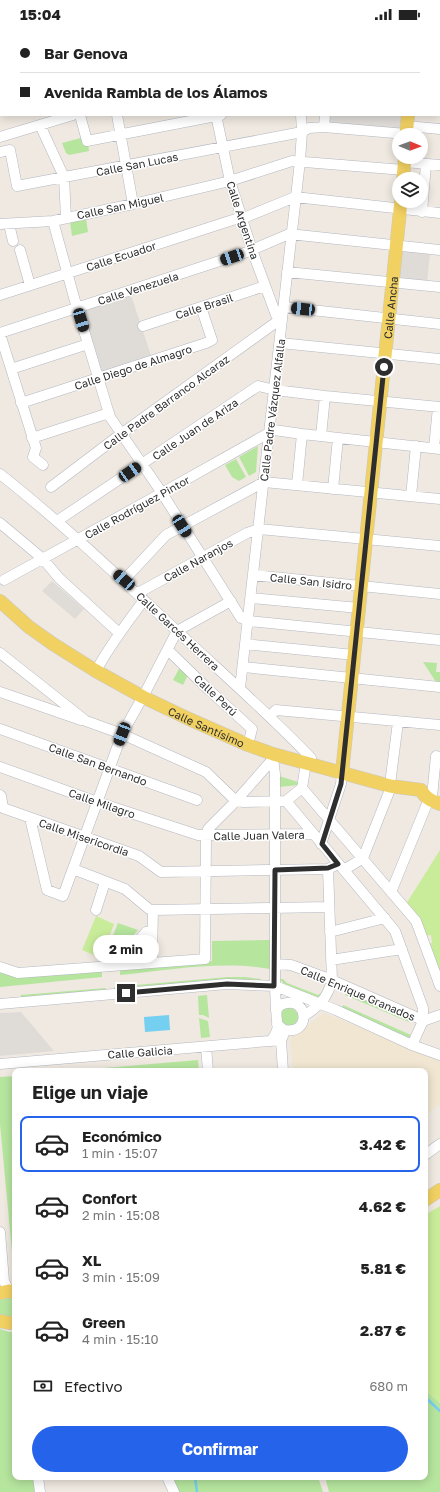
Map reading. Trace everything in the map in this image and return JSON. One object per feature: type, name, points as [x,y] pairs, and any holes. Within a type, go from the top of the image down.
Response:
[{"type":"main road","name":"Calle Ancha","points":[[342,773],[386,354],[400,208]]},
{"type":"main road","name":"Calle Santísimo","points":[[0,601],[29,627],[96,671],[143,697],[189,719],[248,744],[273,757],[308,763],[390,786],[433,795]]},
{"type":"main road","points":[[428,1198],[440,1190]]},
{"type":"main road","points":[[0,1321],[12,1323]]},
{"type":"street","points":[[0,137],[69,116]]},
{"type":"street","points":[[80,116],[87,141],[213,116]]},
{"type":"street","points":[[117,116],[133,204]]},
{"type":"street","name":"Calle Argentina","points":[[218,116],[230,181],[252,250],[276,316],[282,320]]},
{"type":"street","name":"Calle Padre Vázquez Alfalla","points":[[240,688],[300,161],[302,132],[301,116]]},
{"type":"street","points":[[324,127],[325,116]]},
{"type":"street","points":[[40,125],[64,177],[66,218]]},
{"type":"street","name":"Calle San Lucas","points":[[0,152],[10,150],[17,186],[223,148],[302,132],[309,128],[407,128]]},
{"type":"street","name":"Calle San Lucas","points":[[428,129],[440,129]]},
{"type":"street","name":"Calle San Miguel","points":[[13,241],[4,224],[53,221],[133,204],[230,181],[292,161],[404,167],[426,164],[440,165]]},
{"type":"street","points":[[422,212],[426,164]]},
{"type":"street","points":[[295,197],[392,204]]},
{"type":"street","name":"Calle Ecuador","points":[[0,295],[242,217],[246,217],[295,197]]},
{"type":"street","points":[[409,208],[422,212],[440,213]]},
{"type":"street","points":[[53,221],[109,414],[203,557],[241,618],[248,621],[440,640]]},
{"type":"street","points":[[291,234],[440,250]]},
{"type":"street","name":"Calle Venezuela","points":[[0,334],[252,250],[291,234]]},
{"type":"street","points":[[20,250],[30,285]]},
{"type":"street","points":[[287,272],[440,287]]},
{"type":"street","name":"Calle Brasil","points":[[143,326],[265,286]]},
{"type":"street","name":"Calle Diego de Almagro","points":[[21,403],[99,379],[212,340],[201,307]]},
{"type":"street","points":[[284,307],[440,324]]},
{"type":"street","name":"Calle Padre Barranco Alcaraz","points":[[51,487],[121,434],[275,323],[282,320]]},
{"type":"street","points":[[0,334],[36,448],[33,457],[43,465]]},
{"type":"street","points":[[11,369],[88,344]]},
{"type":"street","points":[[280,344],[440,359]]},
{"type":"street","name":"Calle Juan de Ariza","points":[[57,520],[258,386],[275,390],[325,396],[439,407]]},
{"type":"street","points":[[321,436],[325,396]]},
{"type":"street","points":[[269,433],[274,430],[437,448],[439,407]]},
{"type":"street","points":[[32,438],[109,414]]},
{"type":"street","name":"Calle Rodríguez Pintor","points":[[4,580],[162,494],[269,433]]},
{"type":"street","points":[[297,485],[302,434]]},
{"type":"street","points":[[334,489],[338,438]]},
{"type":"street","points":[[411,496],[416,446]]},
{"type":"street","name":"Calle Garcés Herrera","points":[[0,474],[57,520],[124,580],[270,716],[311,758],[308,763]]},
{"type":"street","points":[[124,580],[166,535],[264,482],[440,499]]},
{"type":"street","points":[[0,523],[43,560],[59,578],[119,633]]},
{"type":"street","points":[[259,529],[440,546]]},
{"type":"street","name":"Calle Naranjos","points":[[96,671],[141,597],[203,557],[247,533],[259,529]]},
{"type":"street","name":"Calle San Isidro","points":[[253,575],[440,594]]},
{"type":"street","points":[[250,598],[359,608]]},
{"type":"street","points":[[30,818],[47,890],[63,896],[122,734],[177,631],[231,601]]},
{"type":"street","points":[[245,644],[354,654]]},
{"type":"street","name":"Calle Perú","points":[[168,650],[252,729],[248,744]]},
{"type":"street","points":[[0,653],[86,721]]},
{"type":"street","points":[[243,667],[440,687]]},
{"type":"street","points":[[0,692],[122,734],[206,772],[236,801],[286,801],[302,788],[308,763]]},
{"type":"street","points":[[270,716],[276,710],[440,725]]},
{"type":"street","points":[[206,871],[341,867],[363,858],[389,792],[398,722]]},
{"type":"street","name":"Calle San Bernando","points":[[0,729],[197,800]]},
{"type":"street","points":[[391,892],[433,795],[436,756],[440,756]]},
{"type":"street","points":[[0,967],[18,973],[206,959],[206,836],[208,829],[236,801],[273,757]]},
{"type":"street","points":[[273,757],[275,774],[276,964],[274,986],[277,1024],[276,1041],[282,1068]]},
{"type":"street","name":"Calle Milagro","points":[[0,767],[192,834],[206,836]]},
{"type":"street","points":[[322,844],[341,784],[342,773]]},
{"type":"street","points":[[302,788],[416,921],[440,986]]},
{"type":"street","name":"Calle Misericordia","points":[[0,795],[3,808],[140,856],[161,872],[206,871]]},
{"type":"street","points":[[286,801],[395,931],[423,1008],[423,1021],[412,1044]]},
{"type":"street","name":"Calle Juan Valera","points":[[206,836],[313,834]]},
{"type":"street","points":[[276,1041],[288,1031],[297,1028],[303,1021],[304,1016],[321,1004],[329,992],[332,980],[328,868]]},
{"type":"street","points":[[73,869],[125,889],[149,909],[153,910],[329,907]]},
{"type":"street","points":[[96,910],[105,882]]},
{"type":"street","points":[[152,958],[153,910]]},
{"type":"street","points":[[330,932],[385,918]]},
{"type":"street","points":[[118,965],[146,932],[152,931]]},
{"type":"street","points":[[331,960],[402,949]]},
{"type":"street","name":"Calle Enrique Granados","points":[[276,964],[291,965],[332,980],[416,1016],[423,1021],[440,1015]]},
{"type":"street","points":[[0,1004],[227,984],[274,986],[321,1004],[440,1055]]},
{"type":"street","points":[[276,1011],[282,1004],[292,1003],[300,1007],[304,1016]]},
{"type":"street","points":[[277,1024],[284,1030],[288,1031]]},
{"type":"street","name":"Calle Galicia","points":[[0,1064],[116,1053],[276,1041]]},
{"type":"street","points":[[206,1047],[208,1068]]},
{"type":"street","points":[[428,1153],[440,1144]]},
{"type":"street","points":[[0,1232],[1,1265],[6,1290]]},
{"type":"street","points":[[38,1480],[40,1492]]},
{"type":"street","points":[[168,1480],[174,1492]]},
{"type":"shaded area","points":[[327,116],[404,116],[403,128],[392,128],[392,130],[327,125]]},
{"type":"shaded area","points":[[402,250],[430,253],[427,283],[399,280]]},
{"type":"shaded area","points":[[131,295],[152,358],[102,374],[81,310]]},
{"type":"shaded area","points":[[52,581],[84,609],[75,619],[42,591]]},
{"type":"shaded area","points":[[21,1012],[54,1051],[0,1056],[0,1013]]},
{"type":"shaded area","points":[[324,1013],[440,1060],[440,1104],[428,1113],[428,1068],[293,1068],[290,1036],[300,1032]]},
{"type":"green space","points":[[81,138],[88,144],[89,151],[69,155],[66,153],[62,143]]},
{"type":"green space","points":[[86,218],[88,232],[72,236],[70,222]]},
{"type":"green space","points":[[258,446],[256,472],[249,476],[239,457]]},
{"type":"green space","points":[[236,459],[246,477],[239,481],[232,477],[225,465]]},
{"type":"green space","points":[[423,662],[437,663],[436,672],[440,672],[440,683],[436,682]]},
{"type":"green space","points":[[180,667],[186,673],[187,677],[183,685],[173,680]]},
{"type":"green space","points":[[279,776],[298,782],[298,785],[279,787]]},
{"type":"green space","points":[[440,850],[440,981],[427,944],[432,943],[431,935],[424,936],[406,904]]},
{"type":"green space","points":[[96,916],[114,924],[101,958],[82,950]]},
{"type":"green space","points":[[118,923],[138,930],[117,955],[113,958],[103,960]]},
{"type":"green space","points":[[147,939],[148,959],[131,961],[130,958]]},
{"type":"green space","points":[[270,940],[270,969],[233,965],[195,967],[120,975],[120,969],[212,961],[212,941]]},
{"type":"green space","points":[[102,970],[102,977],[0,987],[0,972]]},
{"type":"green space","points":[[228,977],[245,977],[261,980],[229,979],[114,989],[114,987]]},
{"type":"green space","points":[[280,979],[318,995],[321,993],[323,994],[319,998],[284,984]]},
{"type":"green space","points":[[106,988],[106,990],[21,997],[21,995]]},
{"type":"green space","points":[[347,989],[411,1017],[409,1022],[345,995]]},
{"type":"green space","points":[[207,995],[209,1018],[199,1015],[198,996]]},
{"type":"green space","points":[[343,1005],[411,1035],[409,1038],[342,1008]]},
{"type":"green space","points":[[285,1008],[293,1008],[298,1013],[296,1024],[293,1026],[285,1026],[280,1021],[280,1013]]},
{"type":"green space","points":[[199,1018],[208,1021],[210,1037],[201,1038]]},
{"type":"green space","points":[[198,1060],[199,1068],[105,1068]]},
{"type":"green space","points":[[12,1076],[12,1252],[0,1124],[0,1077]]},
{"type":"green space","points":[[440,1206],[440,1403],[428,1393],[428,1213]]},
{"type":"green space","points":[[5,1296],[12,1297],[12,1318],[0,1316],[0,1299]]},
{"type":"green space","points":[[0,1329],[12,1332],[12,1480],[33,1480],[35,1492],[0,1492]]},
{"type":"green space","points":[[428,1393],[440,1403],[440,1492],[329,1492],[326,1480],[428,1480]]},
{"type":"green space","points":[[173,1480],[319,1480],[323,1492],[179,1492]]},
{"type":"water","points":[[169,1015],[170,1030],[145,1032],[144,1017]]},
{"type":"waterway","points":[[428,1400],[440,1411]]},
{"type":"waterway","points":[[195,1480],[197,1492]]},
{"type":"route","points":[[126,993],[227,984],[274,986],[276,964],[275,870],[328,868],[338,864],[322,844],[341,784],[384,367]]}]
